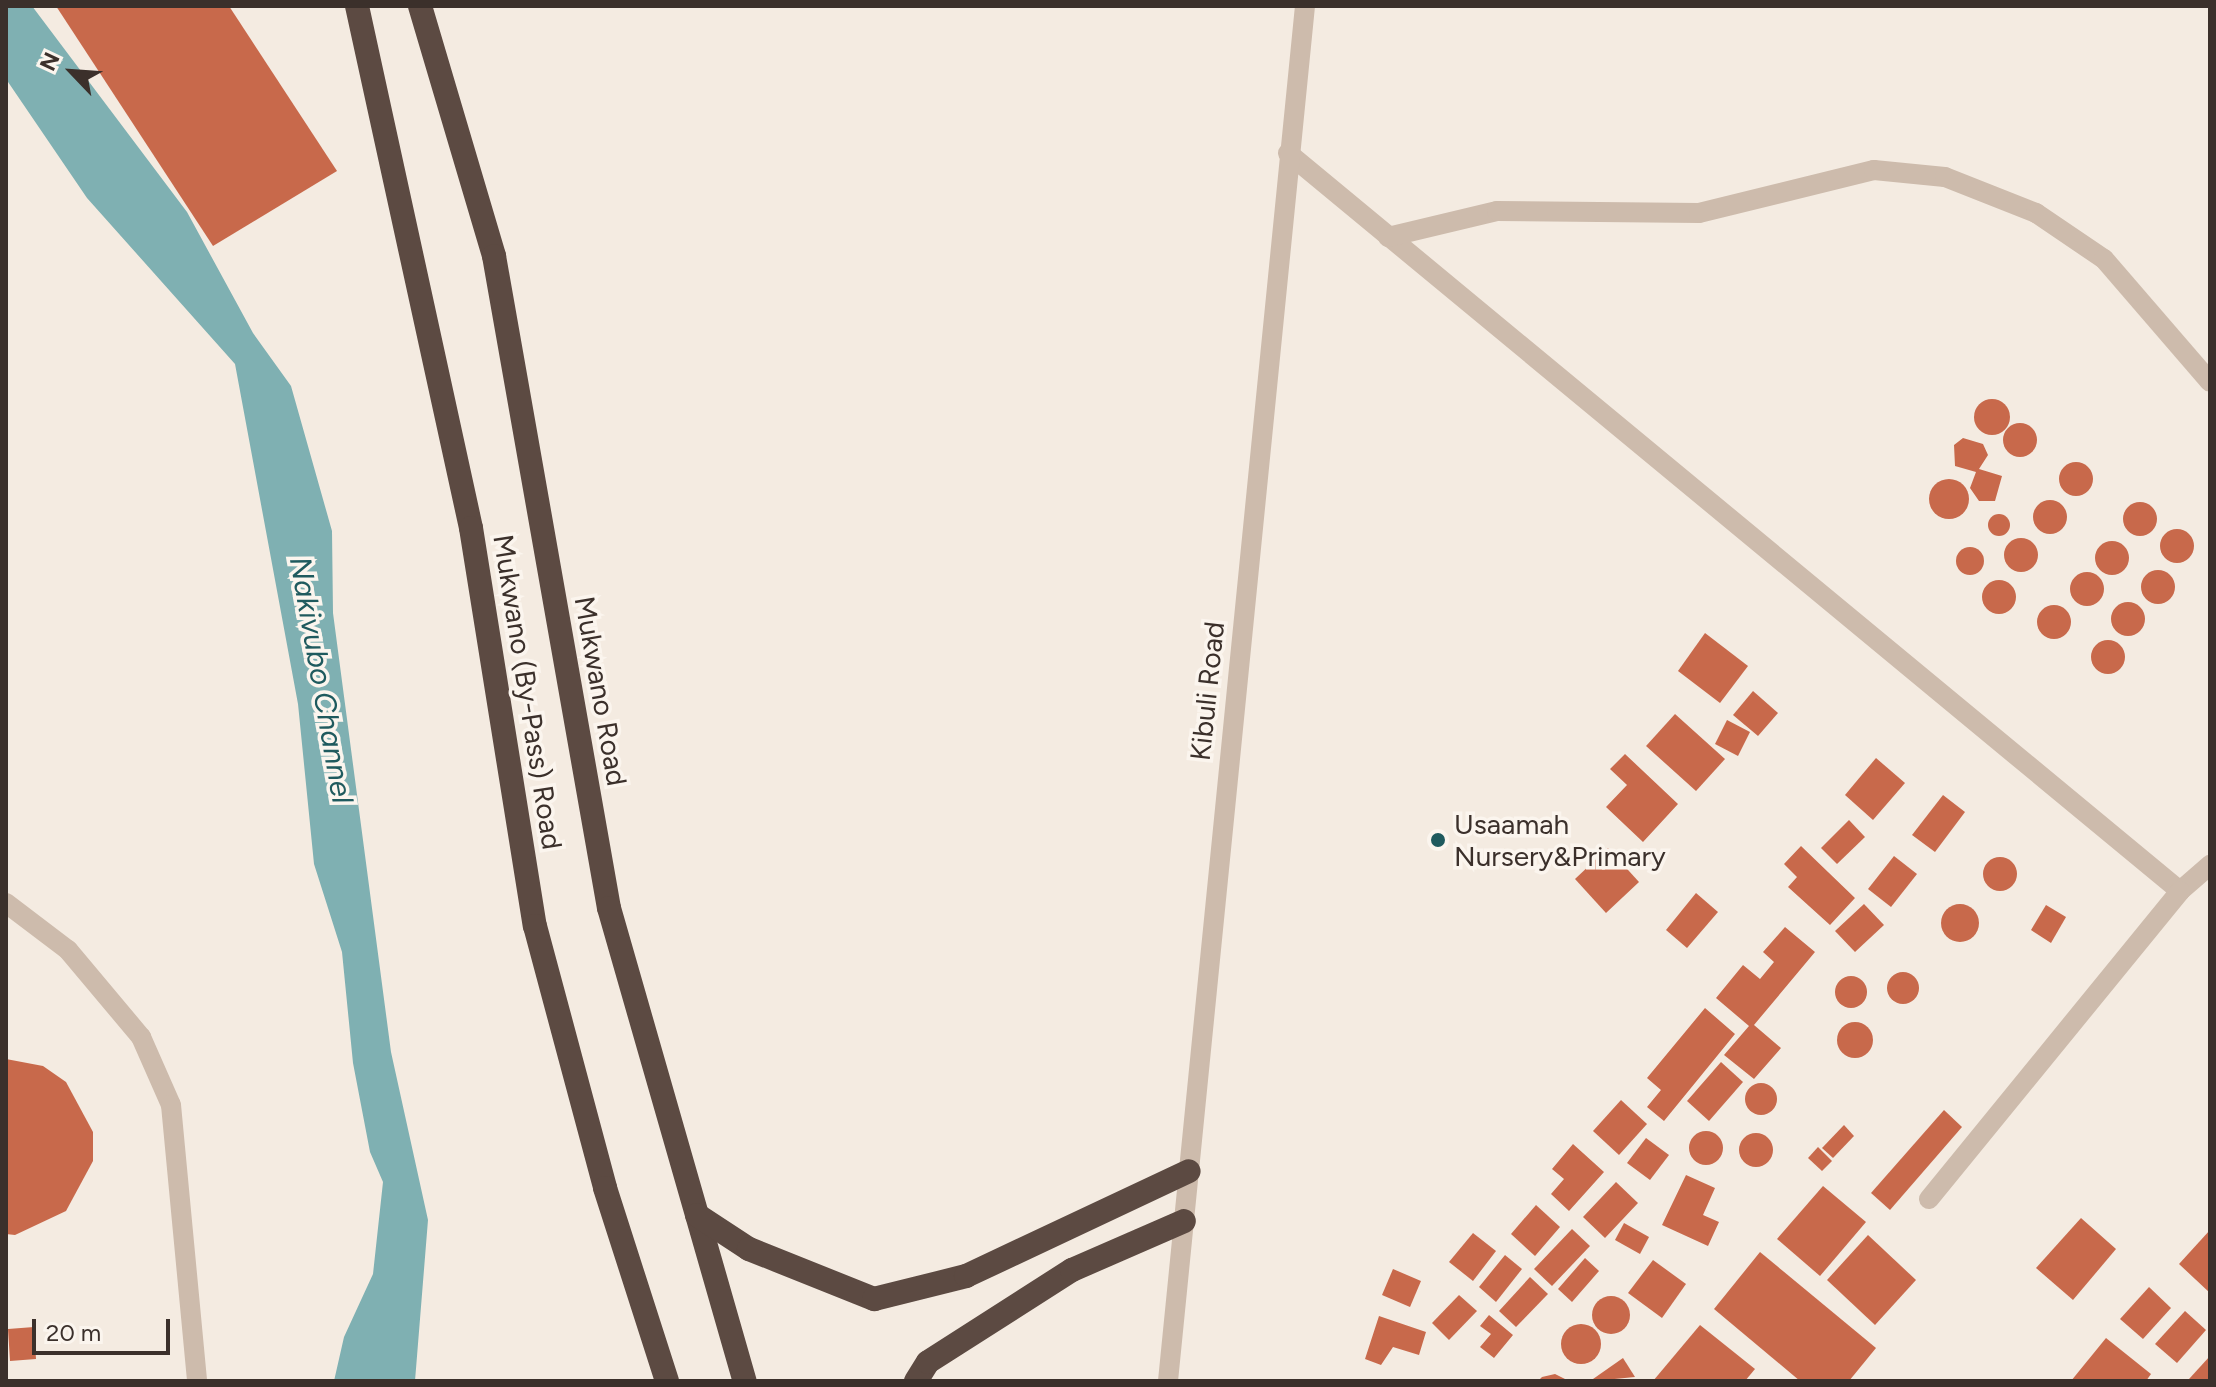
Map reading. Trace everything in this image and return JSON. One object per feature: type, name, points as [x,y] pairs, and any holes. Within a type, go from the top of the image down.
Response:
[{"type":"highway","name":"Mukwano (By-Pass) Road","points":[[357,6],[471,528],[535,926],[605,1188],[667,1381]]},
{"type":"highway","name":"Mukwano Road","points":[[420,6],[494,256],[609,908],[745,1381]]},
{"type":"highway","points":[[697,1215],[749,1249],[874,1299],[966,1276],[1189,1171]]},
{"type":"highway","points":[[916,1381],[928,1362],[1072,1270],[1184,1221]]},
{"type":"street","name":"Kibuli Road","points":[[1168,1381],[1305,6]]},
{"type":"street","points":[[1288,153],[2180,891]]},
{"type":"street","points":[[1388,237],[1497,211],[1699,213],[1874,170],[1945,177],[2036,213],[2104,259],[2210,382]]},
{"type":"street","points":[[1929,1199],[2180,891],[2210,865]]},
{"type":"street","points":[[6,903],[68,950],[141,1037],[171,1105],[197,1381]]},
{"type":"water","name":"Nakivubo Channel","points":[[6,6],[32,6],[187,212],[253,333],[291,386],[332,531],[333,613],[391,1052],[428,1220],[415,1381],[334,1381],[344,1337],[373,1274],[383,1182],[370,1152],[353,1063],[342,952],[314,864],[298,704],[235,364],[87,198],[6,79]]},
{"type":"building","points":[[56,6],[229,6],[337,171],[213,246]]},
{"type":"building","points":[[1992,399],[2005,404],[2010,417],[2005,430],[1992,435],[1979,430],[1974,417],[1979,404]]},
{"type":"building","points":[[2020,423],[2032,428],[2037,440],[2032,452],[2020,457],[2008,452],[2003,440],[2008,428]]},
{"type":"building","points":[[1963,438],[1983,444],[1988,455],[1979,469],[2002,476],[1995,501],[1979,501],[1970,488],[1976,472],[1955,466],[1954,445]]},
{"type":"building","points":[[2076,462],[2088,467],[2093,479],[2088,491],[2076,496],[2064,491],[2059,479],[2064,467]]},
{"type":"building","points":[[1949,479],[1963,485],[1969,499],[1963,513],[1949,519],[1935,513],[1929,499],[1935,485]]},
{"type":"building","points":[[2050,500],[2062,505],[2067,517],[2062,529],[2050,534],[2038,529],[2033,517],[2038,505]]},
{"type":"building","points":[[2140,502],[2152,507],[2157,519],[2152,531],[2140,536],[2128,531],[2123,519],[2128,507]]},
{"type":"building","points":[[1995,514],[2003,514],[2010,525],[2003,536],[1995,536],[1988,529],[1988,521]]},
{"type":"building","points":[[2177,529],[2189,534],[2194,546],[2189,558],[2177,563],[2165,558],[2160,546],[2165,534]]},
{"type":"building","points":[[2021,538],[2033,543],[2038,555],[2033,567],[2021,572],[2009,567],[2004,555],[2009,543]]},
{"type":"building","points":[[2112,541],[2124,546],[2129,558],[2124,570],[2112,575],[2100,570],[2095,558],[2100,546]]},
{"type":"building","points":[[1970,547],[1980,551],[1984,561],[1980,571],[1970,575],[1960,571],[1956,561],[1960,551]]},
{"type":"building","points":[[2158,570],[2170,575],[2175,587],[2170,599],[2158,604],[2146,599],[2141,587],[2146,575]]},
{"type":"building","points":[[2087,572],[2099,577],[2104,589],[2099,601],[2087,606],[2075,601],[2070,589],[2075,577]]},
{"type":"building","points":[[1999,580],[2011,585],[2016,597],[2011,609],[1999,614],[1987,609],[1982,597],[1987,585]]},
{"type":"building","points":[[2128,602],[2140,607],[2145,619],[2140,631],[2128,636],[2116,631],[2111,619],[2116,607]]},
{"type":"building","points":[[2054,605],[2066,610],[2071,622],[2066,634],[2054,639],[2042,634],[2037,622],[2042,610]]},
{"type":"building","points":[[1705,633],[1748,666],[1720,703],[1678,671]]},
{"type":"building","points":[[2108,640],[2120,645],[2125,657],[2120,669],[2108,674],[2096,669],[2091,657],[2096,645]]},
{"type":"building","points":[[1753,691],[1778,713],[1758,736],[1733,715]]},
{"type":"building","points":[[1675,714],[1725,759],[1696,791],[1646,746]]},
{"type":"building","points":[[1727,720],[1750,732],[1738,756],[1715,744]]},
{"type":"building","points":[[1625,754],[1678,804],[1643,842],[1606,807],[1627,785],[1610,769]]},
{"type":"building","points":[[1876,758],[1905,783],[1873,820],[1845,795]]},
{"type":"building","points":[[1943,795],[1965,812],[1935,852],[1912,835]]},
{"type":"building","points":[[1849,820],[1865,837],[1837,864],[1821,848]]},
{"type":"building","points":[[1801,846],[1855,898],[1830,925],[1788,887],[1797,877],[1784,864]]},
{"type":"building","points":[[1608,848],[1639,882],[1606,913],[1575,879]]},
{"type":"building","points":[[1894,856],[1917,874],[1891,907],[1868,889]]},
{"type":"building","points":[[2000,857],[2012,862],[2017,874],[2012,886],[2000,891],[1988,886],[1983,874],[1988,862]]},
{"type":"building","points":[[1696,893],[1718,912],[1687,948],[1666,930]]},
{"type":"building","points":[[1864,904],[1884,925],[1855,952],[1835,931]]},
{"type":"building","points":[[1960,904],[1973,910],[1979,923],[1973,936],[1960,942],[1947,936],[1941,923],[1947,910]]},
{"type":"building","points":[[2046,905],[2066,917],[2051,943],[2031,930]]},
{"type":"building","points":[[1785,927],[1815,952],[1754,1025],[1781,1048],[1754,1079],[1724,1055],[1749,1026],[1716,998],[1743,965],[1760,979],[1774,962],[1763,952]]},
{"type":"building","points":[[1903,972],[1914,977],[1919,988],[1914,999],[1903,1004],[1892,999],[1887,988],[1892,977]]},
{"type":"building","points":[[1851,976],[1862,981],[1867,992],[1862,1003],[1851,1008],[1840,1003],[1835,992],[1840,981]]},
{"type":"building","points":[[1705,1008],[1735,1034],[1664,1121],[1647,1107],[1661,1090],[1647,1078]]},
{"type":"building","points":[[1855,1022],[1868,1027],[1873,1040],[1868,1053],[1855,1058],[1842,1053],[1837,1040],[1842,1027]]},
{"type":"building","points":[[6,1059],[43,1066],[66,1082],[93,1132],[93,1161],[66,1211],[15,1235],[6,1234]]},
{"type":"building","points":[[1721,1062],[1743,1082],[1709,1121],[1687,1101]]},
{"type":"building","points":[[1761,1083],[1772,1088],[1777,1099],[1772,1110],[1761,1115],[1750,1110],[1745,1099],[1750,1088]]},
{"type":"building","points":[[1621,1100],[1647,1124],[1619,1155],[1593,1131]]},
{"type":"building","points":[[1944,1110],[1962,1127],[1890,1210],[1871,1193]]},
{"type":"building","points":[[1844,1125],[1854,1136],[1833,1158],[1822,1148]]},
{"type":"building","points":[[1706,1131],[1718,1136],[1723,1148],[1718,1160],[1706,1165],[1694,1160],[1689,1148],[1694,1136]]},
{"type":"building","points":[[1756,1133],[1768,1138],[1773,1150],[1768,1162],[1756,1167],[1744,1162],[1739,1150],[1744,1138]]},
{"type":"building","points":[[1646,1138],[1669,1155],[1650,1180],[1627,1163]]},
{"type":"building","points":[[1573,1144],[1604,1172],[1569,1211],[1551,1194],[1564,1179],[1552,1169]]},
{"type":"building","points":[[1818,1147],[1832,1161],[1822,1171],[1808,1158]]},
{"type":"building","points":[[1686,1175],[1715,1188],[1703,1215],[1719,1222],[1708,1246],[1662,1225]]},
{"type":"building","points":[[1616,1182],[1638,1203],[1605,1238],[1583,1217]]},
{"type":"building","points":[[1823,1186],[1866,1222],[1820,1276],[1777,1239]]},
{"type":"building","points":[[1536,1205],[1560,1227],[1535,1256],[1511,1234]]},
{"type":"building","points":[[2081,1218],[2116,1249],[2073,1300],[2036,1268]]},
{"type":"building","points":[[1624,1223],[1649,1237],[1640,1254],[1615,1240]]},
{"type":"building","points":[[1572,1229],[1590,1246],[1552,1286],[1534,1269]]},
{"type":"building","points":[[2210,1230],[2210,1293],[2179,1264]]},
{"type":"building","points":[[1473,1233],[1496,1251],[1473,1281],[1449,1262]]},
{"type":"building","points":[[1868,1235],[1916,1280],[1875,1325],[1827,1280]]},
{"type":"building","points":[[1760,1252],[1876,1348],[1849,1381],[1800,1381],[1714,1309]]},
{"type":"building","points":[[1505,1255],[1522,1269],[1496,1302],[1479,1287]]},
{"type":"building","points":[[1585,1258],[1599,1271],[1572,1302],[1558,1289]]},
{"type":"building","points":[[1653,1260],[1686,1284],[1662,1318],[1628,1293]]},
{"type":"building","points":[[1393,1269],[1421,1281],[1410,1307],[1382,1295]]},
{"type":"building","points":[[1530,1277],[1548,1294],[1516,1327],[1499,1311]]},
{"type":"building","points":[[2149,1287],[2171,1308],[2143,1339],[2120,1319]]},
{"type":"building","points":[[1459,1295],[1477,1311],[1449,1340],[1432,1323]]},
{"type":"building","points":[[1611,1296],[1624,1302],[1630,1315],[1624,1328],[1611,1334],[1598,1328],[1592,1315],[1598,1302]]},
{"type":"building","points":[[2185,1311],[2206,1330],[2177,1363],[2155,1344]]},
{"type":"building","points":[[1489,1315],[1513,1335],[1494,1358],[1480,1347],[1491,1334],[1480,1326]]},
{"type":"building","points":[[1379,1316],[1426,1332],[1419,1355],[1393,1347],[1381,1365],[1365,1359]]},
{"type":"building","points":[[1581,1324],[1595,1330],[1601,1344],[1595,1358],[1581,1364],[1567,1358],[1561,1344],[1567,1330]]},
{"type":"building","points":[[1700,1325],[1755,1369],[1745,1381],[1653,1381]]},
{"type":"building","points":[[34,1327],[36,1359],[10,1361],[8,1329]]},
{"type":"building","points":[[2106,1338],[2151,1374],[2146,1381],[2071,1381]]},
{"type":"building","points":[[2210,1356],[2210,1381],[2191,1381],[2189,1379]]},
{"type":"building","points":[[1623,1358],[1635,1377],[1594,1381],[1593,1379]]},
{"type":"building","points":[[1555,1374],[1569,1381],[1538,1381],[1542,1377]]},
{"type":"place","name":"Usaamah Nursery&Primary","points":[[1438,840]]}]
